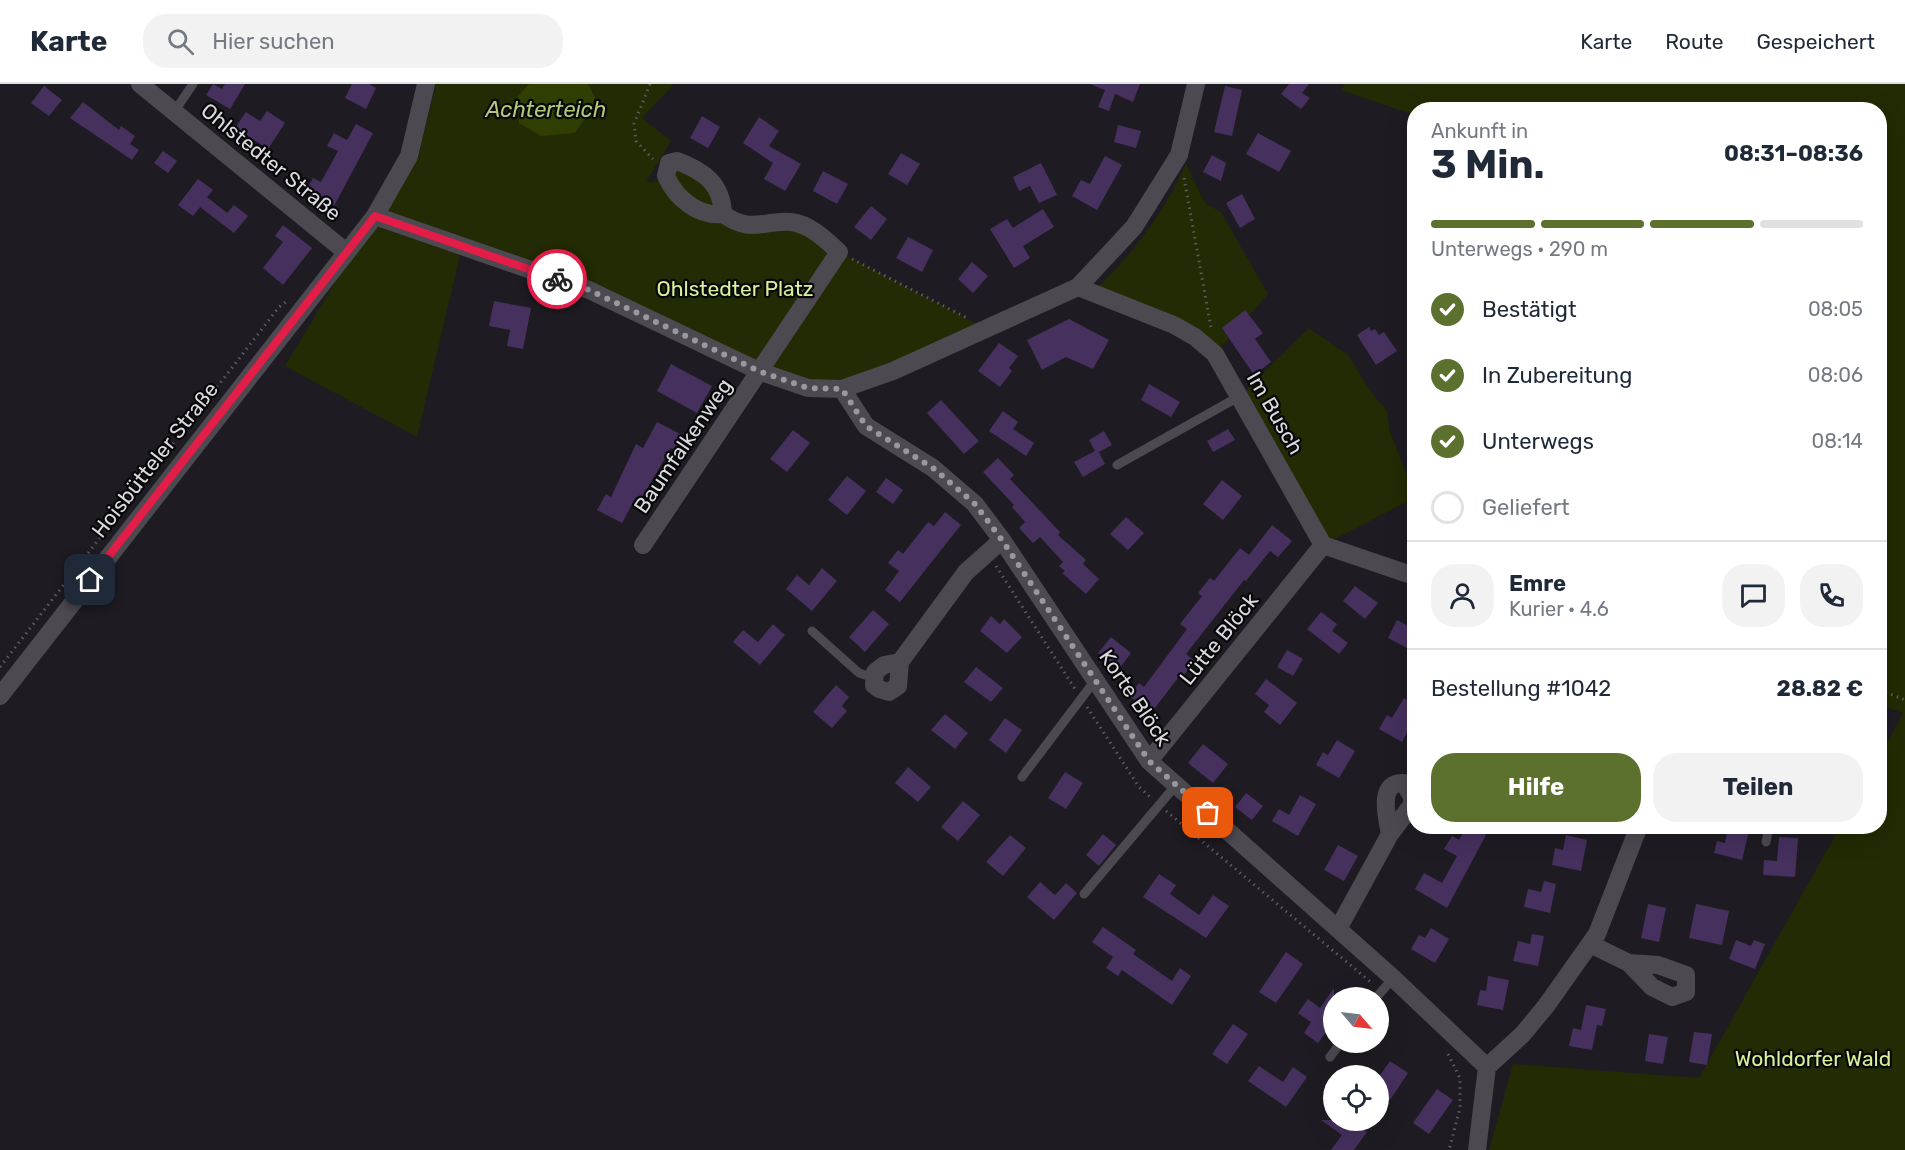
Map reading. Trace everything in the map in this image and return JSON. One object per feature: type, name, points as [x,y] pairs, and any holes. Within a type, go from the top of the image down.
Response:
[{"type":"street","name":"Ohlstedter Straße","points":[[140,84],[346,252]]},
{"type":"street","points":[[346,252],[375,216],[409,156],[426,84]]},
{"type":"street","points":[[375,216],[589,290],[761,372],[808,388],[842,389],[892,371],[989,330],[1078,287],[1134,227],[1179,155],[1196,84]]},
{"type":"street","points":[[723,214],[723,201],[710,177],[677,160],[669,163],[668,181],[686,203],[698,211],[711,215],[723,214],[737,224],[746,226],[792,222],[804,225],[821,235],[839,252],[761,372]]},
{"type":"street","name":"Hoisbütteler Straße","points":[[0,696],[346,252]]},
{"type":"street","name":"Im Busch","points":[[1078,287],[1174,325],[1201,340],[1215,354],[1323,545]]},
{"type":"street","name":"Baumfalkenweg","points":[[643,545],[761,372]]},
{"type":"street","name":"Korte Blöck","points":[[842,389],[866,426],[933,468],[975,504],[1002,540],[1149,761],[1393,978],[1487,1066]]},
{"type":"street","points":[[874,678],[875,672],[884,665],[900,662],[966,572],[1002,540]]},
{"type":"street","points":[[1323,545],[1407,574]]},
{"type":"street","name":"Lütte Blöck","points":[[1149,761],[1323,545]]},
{"type":"street","points":[[1338,929],[1390,834]]},
{"type":"street","points":[[1477,1150],[1487,1066],[1522,1035],[1546,1006],[1597,934],[1636,834]]},
{"type":"street","points":[[1590,944],[1629,963]]},
{"type":"lane","points":[[174,112],[193,84]]},
{"type":"lane","points":[[1117,465],[1239,396]]},
{"type":"lane","points":[[812,631],[859,673],[874,678]]},
{"type":"lane","points":[[1022,777],[1096,679]]},
{"type":"lane","points":[[1084,894],[1176,785]]},
{"type":"lane","points":[[1766,842],[1768,834]]},
{"type":"lane","points":[[1385,987],[1393,978]]},
{"type":"lane","points":[[1330,1057],[1333,1053]]},
{"type":"path","points":[[650,84],[634,124],[636,141],[655,161],[667,167]]},
{"type":"path","points":[[1179,155],[1215,354]]},
{"type":"path","points":[[839,252],[989,330]]},
{"type":"path","points":[[0,667],[272,316],[294,296]]},
{"type":"path","points":[[1887,693],[1905,700]]},
{"type":"green space","name":"Ohlstedter Platz","points":[[436,84],[529,84],[518,96],[595,97],[588,84],[674,84],[642,118],[671,141],[646,182],[668,181],[667,167],[709,177],[723,214],[792,222],[839,252],[989,330],[893,371],[808,388],[589,290],[462,247],[417,437],[285,366],[375,216],[418,158]]},
{"type":"green space","name":"Wohldorfer Wald","points":[[1345,84],[1905,84],[1905,1150],[1489,1150],[1513,1064],[1699,1078],[1836,834],[1887,834],[1887,743],[1903,713],[1887,707],[1887,102],[1407,102],[1407,113],[1341,90]]},
{"type":"green space","points":[[1186,164],[1205,203],[1221,212],[1268,294],[1215,354],[1092,293],[1133,249],[1157,217]]},
{"type":"green space","points":[[1309,328],[1348,355],[1371,392],[1387,411],[1390,432],[1407,475],[1407,502],[1323,545],[1240,396]]},
{"type":"water","name":"Achterteich","points":[[529,84],[588,84],[595,97],[591,109],[575,133],[541,136],[519,123],[518,96]]},
{"type":"building","points":[[213,84],[222,89],[225,84],[245,84],[230,109],[206,95]]},
{"type":"building","points":[[352,84],[369,84],[376,88],[366,109],[345,98]]},
{"type":"building","points":[[1090,84],[1140,84],[1133,102],[1115,94],[1109,111],[1098,107],[1105,90]]},
{"type":"building","points":[[1289,84],[1309,84],[1302,93],[1310,98],[1301,109],[1281,94]]},
{"type":"building","points":[[44,86],[62,100],[49,116],[31,103]]},
{"type":"building","points":[[1225,86],[1242,90],[1232,136],[1214,132]]},
{"type":"building","points":[[83,102],[119,130],[121,126],[135,136],[130,144],[139,150],[132,160],[70,118]]},
{"type":"building","points":[[267,111],[285,123],[268,149],[235,128],[246,112],[260,121]]},
{"type":"building","points":[[702,116],[720,127],[708,148],[690,138]]},
{"type":"building","points":[[759,117],[779,131],[769,146],[801,164],[785,191],[764,179],[773,163],[743,143]]},
{"type":"building","points":[[356,124],[373,133],[334,206],[306,191],[313,178],[321,182],[338,151],[327,146],[334,133],[347,140]]},
{"type":"building","points":[[1118,125],[1141,131],[1136,148],[1114,142]]},
{"type":"building","points":[[1258,133],[1291,151],[1279,172],[1246,154]]},
{"type":"building","points":[[163,151],[177,161],[168,173],[154,163]]},
{"type":"building","points":[[901,153],[920,164],[907,185],[888,174]]},
{"type":"building","points":[[1212,155],[1226,163],[1221,181],[1203,172]]},
{"type":"building","points":[[1105,156],[1122,165],[1097,210],[1072,196],[1081,180],[1090,184]]},
{"type":"building","points":[[1041,163],[1057,195],[1039,203],[1030,186],[1019,191],[1013,177]]},
{"type":"building","points":[[823,171],[848,184],[837,204],[813,191]]},
{"type":"building","points":[[198,179],[213,190],[207,197],[227,213],[234,205],[248,216],[234,233],[200,207],[193,216],[178,205]]},
{"type":"building","points":[[1242,194],[1255,219],[1240,228],[1226,203]]},
{"type":"building","points":[[871,206],[887,219],[871,240],[854,227]]},
{"type":"building","points":[[1043,209],[1054,227],[1023,246],[1030,258],[1014,268],[990,229],[1007,219],[1013,228]]},
{"type":"building","points":[[283,225],[312,248],[283,285],[263,268],[283,242],[275,236]]},
{"type":"building","points":[[908,237],[933,250],[922,272],[896,258]]},
{"type":"building","points":[[972,262],[988,276],[973,293],[958,279]]},
{"type":"building","points":[[494,301],[531,308],[523,349],[507,346],[510,330],[489,326]]},
{"type":"building","points":[[1245,310],[1263,333],[1255,339],[1271,362],[1254,375],[1222,328]]},
{"type":"building","points":[[1069,319],[1109,340],[1093,369],[1066,357],[1042,370],[1027,340]]},
{"type":"building","points":[[1369,327],[1371,331],[1375,329],[1379,335],[1384,332],[1397,351],[1376,365],[1357,335]]},
{"type":"building","points":[[999,343],[1018,356],[1009,368],[1012,371],[1000,387],[978,371]]},
{"type":"building","points":[[671,364],[712,386],[697,413],[657,391]]},
{"type":"building","points":[[1149,384],[1180,402],[1171,417],[1141,400]]},
{"type":"building","points":[[941,400],[979,441],[964,454],[927,413]]},
{"type":"building","points":[[1003,411],[1018,422],[1013,429],[1034,443],[1026,456],[989,431]]},
{"type":"building","points":[[657,422],[686,437],[678,452],[671,448],[641,499],[636,497],[622,523],[597,510],[606,494],[611,497],[636,444],[643,448]]},
{"type":"building","points":[[1228,429],[1235,440],[1213,452],[1207,441]]},
{"type":"building","points":[[793,430],[810,443],[787,472],[770,459]]},
{"type":"building","points":[[1104,431],[1112,445],[1099,452],[1105,464],[1083,477],[1074,462],[1095,451],[1089,440]]},
{"type":"building","points":[[998,458],[1014,475],[1010,479],[1060,532],[1058,535],[1086,560],[1083,564],[1099,579],[1086,594],[1062,573],[1065,571],[1059,566],[1063,562],[1040,537],[1033,543],[1019,528],[1025,522],[1012,507],[1014,505],[983,472]]},
{"type":"building","points":[[847,476],[866,491],[847,515],[828,500]]},
{"type":"building","points":[[886,478],[903,490],[893,504],[876,492]]},
{"type":"building","points":[[1222,480],[1242,496],[1223,520],[1203,504]]},
{"type":"building","points":[[945,512],[961,525],[900,602],[885,590],[899,571],[888,563],[898,550],[903,554],[928,522],[934,526]]},
{"type":"building","points":[[1126,517],[1144,533],[1128,550],[1110,534]]},
{"type":"building","points":[[1272,525],[1292,541],[1278,557],[1270,551],[1246,581],[1244,580],[1186,654],[1195,661],[1183,676],[1181,674],[1151,713],[1129,696],[1139,683],[1144,687],[1187,629],[1180,624],[1202,596],[1198,593],[1210,578],[1214,581],[1240,548],[1249,555]]},
{"type":"building","points":[[822,568],[837,581],[812,611],[786,589],[797,575],[809,585]]},
{"type":"building","points":[[1355,586],[1378,603],[1365,619],[1343,601]]},
{"type":"building","points":[[873,610],[889,624],[865,652],[849,637]]},
{"type":"building","points":[[1321,612],[1337,624],[1332,631],[1348,643],[1339,654],[1307,629]]},
{"type":"building","points":[[991,616],[1000,624],[1004,619],[1022,637],[1007,653],[980,631]]},
{"type":"building","points":[[1397,620],[1407,625],[1407,648],[1388,638]]},
{"type":"building","points":[[773,624],[785,635],[760,665],[733,642],[743,630],[758,642]]},
{"type":"building","points":[[1111,637],[1131,653],[1119,669],[1098,653]]},
{"type":"building","points":[[1287,650],[1303,659],[1293,676],[1277,667]]},
{"type":"building","points":[[976,667],[1003,688],[991,702],[964,682]]},
{"type":"building","points":[[1266,679],[1297,703],[1280,725],[1264,712],[1269,705],[1255,694]]},
{"type":"building","points":[[836,685],[849,697],[842,706],[847,711],[832,728],[813,712]]},
{"type":"building","points":[[1404,698],[1407,700],[1407,733],[1402,742],[1379,729],[1387,715],[1392,718]]},
{"type":"building","points":[[945,714],[968,733],[955,749],[931,730]]},
{"type":"building","points":[[1005,718],[1022,730],[1006,753],[989,740]]},
{"type":"building","points":[[1337,740],[1355,751],[1339,778],[1316,765],[1323,752],[1328,755]]},
{"type":"building","points":[[1203,744],[1228,764],[1213,783],[1188,763]]},
{"type":"building","points":[[908,767],[931,787],[918,802],[895,783]]},
{"type":"building","points":[[1065,772],[1083,783],[1066,809],[1048,798]]},
{"type":"building","points":[[1246,793],[1263,806],[1252,820],[1235,807]]},
{"type":"building","points":[[1300,795],[1316,804],[1298,836],[1272,821],[1279,809],[1289,815]]},
{"type":"building","points":[[963,801],[980,815],[958,841],[941,827]]},
{"type":"building","points":[[1103,834],[1116,845],[1099,866],[1086,855]]},
{"type":"building","points":[[1462,834],[1486,835],[1447,908],[1415,889],[1424,873],[1442,883],[1457,856],[1444,849],[1452,836],[1459,840]]},
{"type":"building","points":[[1727,834],[1748,834],[1742,860],[1714,853],[1717,841],[1725,843]]},
{"type":"building","points":[[1010,835],[1026,848],[1003,876],[986,862]]},
{"type":"building","points":[[1566,835],[1587,840],[1581,871],[1552,865],[1555,848],[1563,850]]},
{"type":"building","points":[[1779,837],[1798,838],[1795,877],[1763,875],[1764,860],[1777,861]]},
{"type":"building","points":[[1338,845],[1358,856],[1344,881],[1324,870]]},
{"type":"building","points":[[1159,874],[1176,885],[1170,894],[1199,915],[1213,895],[1229,906],[1206,938],[1143,897]]},
{"type":"building","points":[[1544,881],[1556,884],[1550,913],[1524,907],[1528,889],[1541,892]]},
{"type":"building","points":[[1040,882],[1055,895],[1066,883],[1077,893],[1054,920],[1027,897]]},
{"type":"building","points":[[1648,904],[1666,908],[1659,942],[1641,938]]},
{"type":"building","points":[[1696,904],[1729,911],[1722,945],[1689,938]]},
{"type":"building","points":[[1103,927],[1136,950],[1133,954],[1172,981],[1180,968],[1191,976],[1172,1005],[1122,970],[1118,976],[1106,968],[1113,957],[1092,942]]},
{"type":"building","points":[[1431,928],[1449,939],[1435,963],[1411,949],[1419,935],[1425,938]]},
{"type":"building","points":[[1532,934],[1544,936],[1538,966],[1513,961],[1518,941],[1530,944]]},
{"type":"building","points":[[1736,940],[1751,946],[1754,940],[1765,944],[1755,969],[1729,959]]},
{"type":"building","points":[[1286,952],[1303,964],[1276,1003],[1259,992]]},
{"type":"building","points":[[1488,976],[1509,980],[1503,1010],[1477,1005],[1480,990],[1486,991]]},
{"type":"building","points":[[1308,999],[1320,1008],[1323,1004],[1323,1036],[1318,1043],[1304,1033],[1311,1022],[1298,1013]]},
{"type":"building","points":[[1586,1005],[1606,1009],[1602,1026],[1597,1025],[1592,1050],[1569,1046],[1573,1028],[1581,1030]]},
{"type":"building","points":[[1233,1024],[1248,1034],[1227,1064],[1212,1054]]},
{"type":"building","points":[[1694,1032],[1712,1034],[1707,1065],[1689,1062]]},
{"type":"building","points":[[1649,1034],[1668,1037],[1663,1064],[1645,1061]]},
{"type":"building","points":[[1390,1061],[1408,1073],[1390,1100],[1389,1065],[1387,1065]]},
{"type":"building","points":[[1259,1066],[1283,1082],[1293,1067],[1307,1077],[1286,1107],[1248,1081]]},
{"type":"building","points":[[1437,1089],[1453,1100],[1429,1134],[1413,1123]]},
{"type":"building","points":[[1336,1131],[1367,1132],[1354,1150],[1331,1150],[1342,1135]]},
{"type":"way so far","points":[[557,279],[589,290],[761,372],[808,388],[842,389],[866,426],[933,468],[975,504],[1002,540],[1149,761],[1208,813]]},
{"type":"route","points":[[90,580],[375,216],[557,279]]}]
